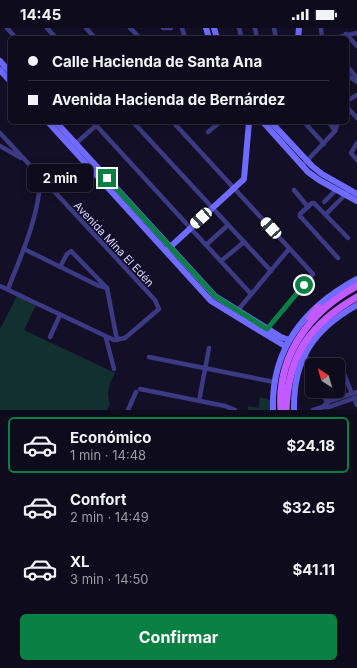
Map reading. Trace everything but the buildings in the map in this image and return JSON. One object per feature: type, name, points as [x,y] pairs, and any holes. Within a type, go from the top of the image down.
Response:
[{"type":"main road","points":[[303,331],[339,296],[357,286]]},
{"type":"main road","points":[[286,410],[287,390],[290,377],[303,344],[327,317],[357,297]]},
{"type":"main road","points":[[281,410],[280,397],[285,367],[293,347],[318,307]]},
{"type":"street","points":[[7,28],[14,36]]},
{"type":"street","points":[[47,28],[54,36]]},
{"type":"street","points":[[86,28],[93,36]]},
{"type":"street","points":[[130,28],[138,36]]},
{"type":"street","points":[[163,28],[171,28]]},
{"type":"street","points":[[340,36],[357,33]]},
{"type":"street","points":[[349,37],[357,46]]},
{"type":"street","points":[[0,61],[8,70]]},
{"type":"street","points":[[349,68],[357,78]]},
{"type":"street","points":[[0,70],[8,79]]},
{"type":"street","points":[[349,109],[357,118]]},
{"type":"street","points":[[50,124],[74,145]]},
{"type":"street","points":[[58,124],[74,145],[167,249],[211,301],[285,346]]},
{"type":"street","points":[[74,145],[96,124]]},
{"type":"street","points":[[98,124],[251,294]]},
{"type":"street","points":[[135,124],[271,271]]},
{"type":"street","points":[[175,124],[313,274],[267,329]]},
{"type":"street","points":[[208,132],[218,124]]},
{"type":"street","points":[[167,249],[244,179],[246,174],[249,124]]},
{"type":"street","points":[[265,124],[319,180],[336,190],[353,192]]},
{"type":"street","points":[[273,124],[304,164],[353,192],[357,201]]},
{"type":"street","points":[[306,124],[324,144]]},
{"type":"street","points":[[330,124],[335,131]]},
{"type":"street","points":[[304,164],[335,131],[337,124]]},
{"type":"street","name":"Avenida Mina El Edén","points":[[0,133],[157,304],[158,309],[155,313],[125,338],[115,340]]},
{"type":"street","points":[[357,143],[351,153],[357,160]]},
{"type":"street","points":[[0,146],[24,160]]},
{"type":"street","points":[[8,289],[24,249],[39,196],[40,178]]},
{"type":"street","points":[[294,190],[308,207]]},
{"type":"street","points":[[324,202],[336,190]]},
{"type":"street","points":[[326,214],[353,192]]},
{"type":"street","points":[[338,258],[300,216],[308,207],[314,204],[326,214],[348,238]]},
{"type":"street","points":[[206,245],[228,225]]},
{"type":"street","points":[[221,262],[244,242]]},
{"type":"street","points":[[24,249],[97,285],[107,288]]},
{"type":"street","points":[[167,249],[215,296],[267,329],[288,340]]},
{"type":"street","points":[[238,310],[289,249]]},
{"type":"street","points":[[0,286],[106,338],[115,340],[107,288],[71,251],[67,254],[60,267]]},
{"type":"street","points":[[273,410],[274,382],[288,340],[300,324],[318,307],[342,287],[357,279]]},
{"type":"street","points":[[294,410],[295,386],[304,353],[327,324],[357,305]]},
{"type":"street","points":[[50,337],[60,315]]},
{"type":"street","points":[[106,338],[114,369]]},
{"type":"street","points":[[199,401],[209,348]]},
{"type":"street","points":[[304,353],[306,358]]},
{"type":"street","points":[[149,357],[274,382]]},
{"type":"street","points":[[345,375],[355,395],[357,405]]},
{"type":"street","points":[[128,410],[138,391],[225,406],[234,410]]},
{"type":"street","points":[[313,410],[329,407],[355,395]]},
{"type":"green space","points":[[17,296],[36,305],[24,330],[115,373],[109,388],[108,396],[110,404],[107,410],[0,410],[0,329]]},
{"type":"green space","points":[[260,397],[271,400],[271,410],[248,410],[248,406],[259,408]]},
{"type":"route","points":[[107,178],[215,296],[267,329],[304,285]]}]
